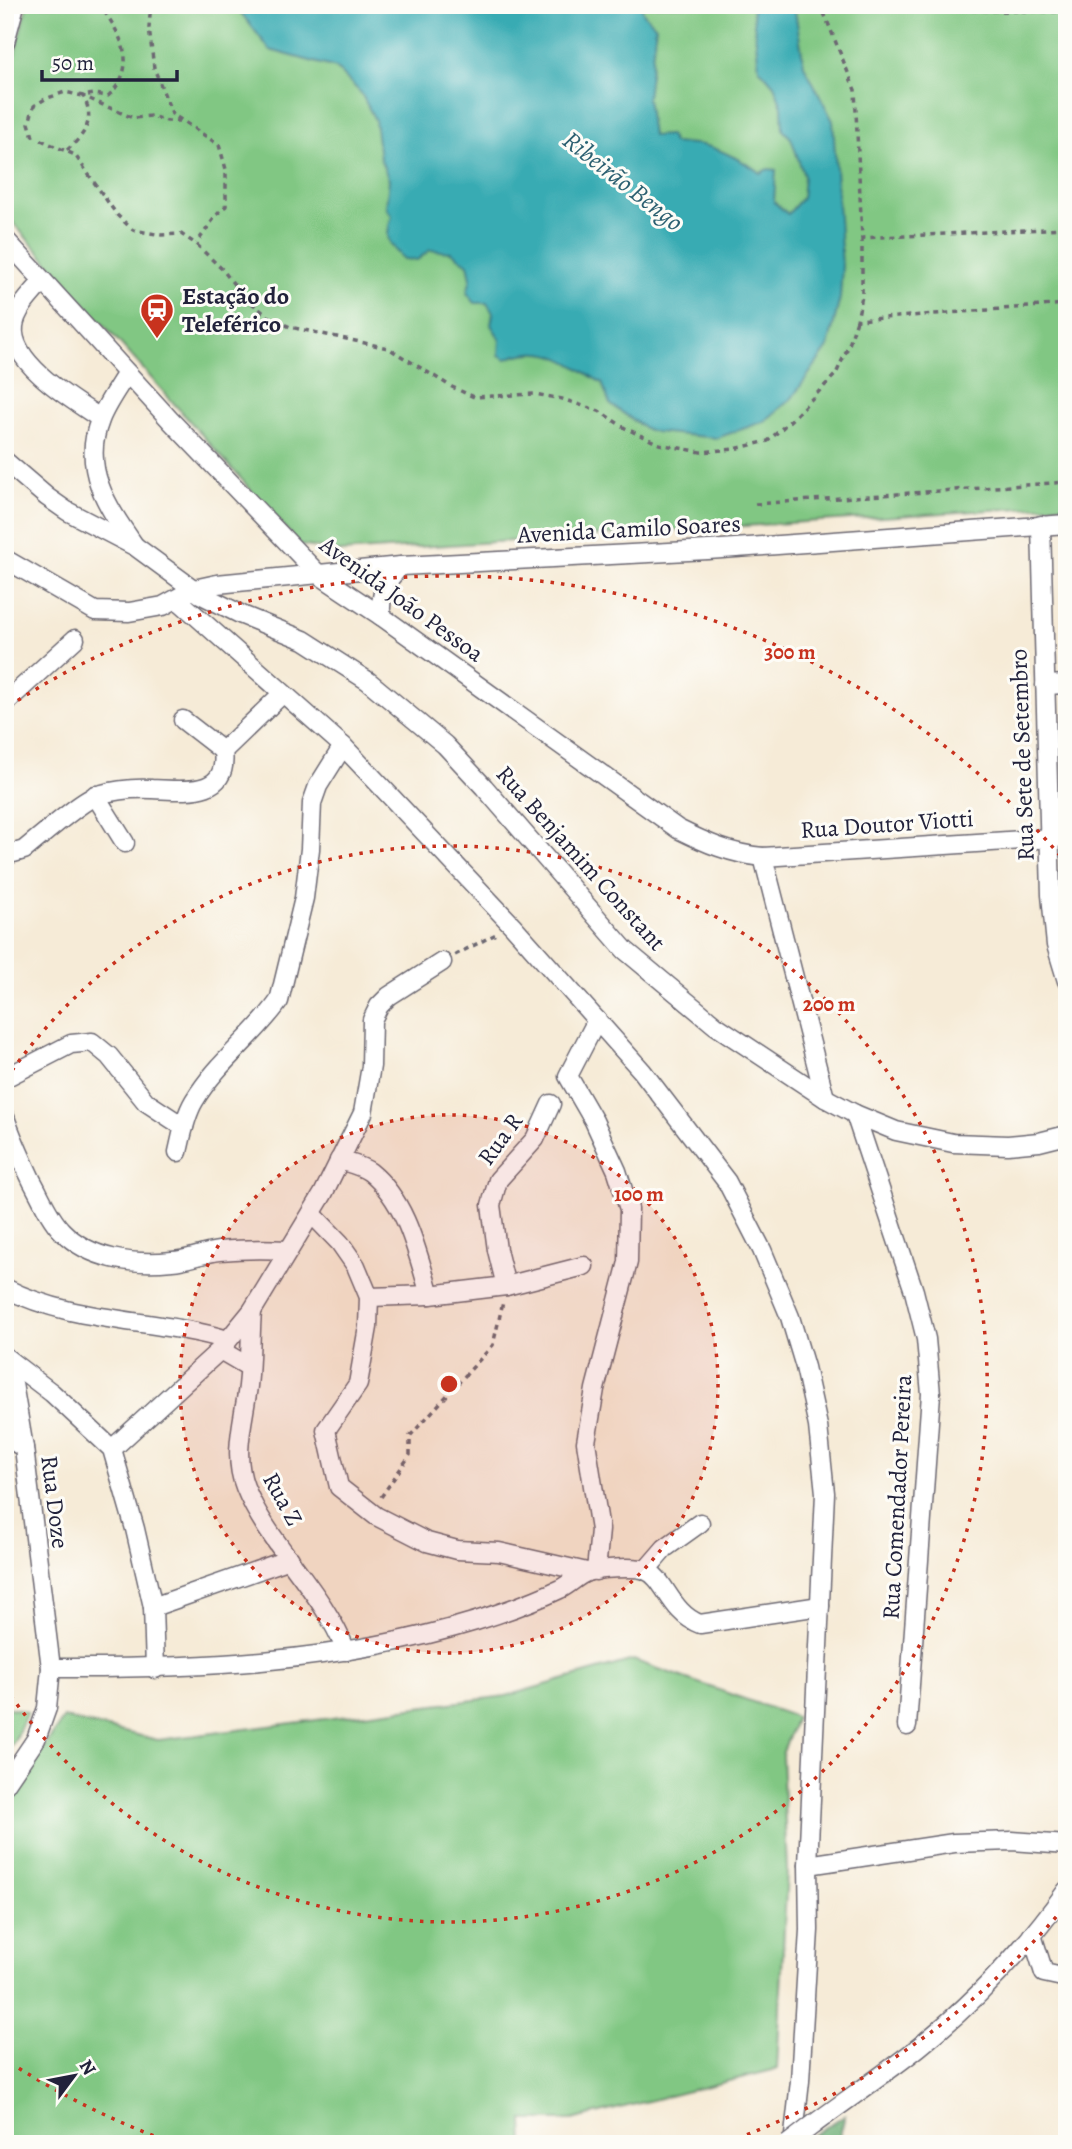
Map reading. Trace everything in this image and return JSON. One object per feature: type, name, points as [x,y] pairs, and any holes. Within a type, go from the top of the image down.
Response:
[{"type":"street","points":[[5,42],[15,5]]},
{"type":"street","name":"Avenida João Pessoa","points":[[5,226],[11,246],[318,574],[382,615],[646,807],[678,829],[712,846]]},
{"type":"street","points":[[43,281],[23,304],[14,324],[14,339],[24,357],[53,387],[100,418]]},
{"type":"street","points":[[127,373],[100,418],[92,446],[97,478],[108,509],[136,547]]},
{"type":"street","points":[[5,461],[66,511],[136,547]]},
{"type":"street","name":"Avenida Camilo Soares","points":[[194,589],[217,584],[401,565],[708,550],[1067,524]]},
{"type":"street","name":"Rua Sete de Setembro","points":[[1041,525],[1045,685],[1058,837],[1056,945],[1067,981]]},
{"type":"street","name":"Rua Benjamim Constant","points":[[136,547],[194,589],[242,615],[316,647],[368,681],[411,715],[445,745],[484,787],[625,950],[715,1025],[825,1098],[896,1131],[953,1143],[1008,1145],[1039,1142],[1067,1135]]},
{"type":"street","points":[[5,559],[95,611],[129,612],[163,606],[194,589]]},
{"type":"street","points":[[382,615],[380,598],[383,588],[401,565]]},
{"type":"street","points":[[177,599],[343,746],[513,926],[597,1020],[670,1106],[727,1182],[762,1250],[790,1317],[818,1426],[825,1493],[808,1865],[807,1976],[790,2144]]},
{"type":"street","points":[[5,703],[75,639]]},
{"type":"street","points":[[1045,685],[1067,684]]},
{"type":"street","points":[[223,751],[282,694]]},
{"type":"street","points":[[5,851],[14,853],[24,850],[95,795],[120,790],[197,790],[218,779],[225,766],[223,751],[183,720]]},
{"type":"street","points":[[178,1152],[194,1102],[209,1079],[269,1015],[278,1001],[304,898],[312,803],[318,786],[343,746]]},
{"type":"street","points":[[95,795],[125,843]]},
{"type":"street","name":"Rua Doutor Viotti","points":[[712,846],[740,855],[764,857],[1058,837]]},
{"type":"street","points":[[764,857],[825,1098]]},
{"type":"street","points":[[112,1450],[224,1345],[252,1311],[312,1214],[363,1113],[371,1066],[372,1020],[379,1006],[389,996],[442,962]]},
{"type":"street","points":[[51,1668],[155,1669],[346,1651],[423,1636],[476,1620],[531,1602],[591,1572],[600,1530],[586,1442],[595,1389],[628,1262],[629,1209],[617,1171],[594,1121],[568,1076],[597,1020]]},
{"type":"street","points":[[5,1078],[71,1044],[92,1042],[109,1056],[146,1102],[184,1127]]},
{"type":"street","name":"Rua R","points":[[506,1286],[497,1250],[491,1205],[498,1180],[535,1139],[551,1104]]},
{"type":"street","name":"Rua Comendador Pereira","points":[[855,1114],[915,1291],[926,1339],[931,1394],[907,1726]]},
{"type":"street","points":[[5,1117],[22,1161],[45,1206],[62,1231],[85,1249],[112,1259],[138,1262],[172,1261],[217,1252],[252,1249],[288,1250]]},
{"type":"street","points":[[339,1160],[368,1171],[389,1192],[412,1232],[430,1295]]},
{"type":"street","points":[[312,1214],[340,1243],[356,1266],[369,1297],[368,1327],[358,1384],[326,1430],[339,1487],[376,1516],[427,1542],[457,1550],[530,1557],[591,1572],[626,1568],[646,1570],[657,1580],[678,1610],[688,1619],[701,1624],[820,1606]]},
{"type":"street","points":[[369,1297],[430,1295],[506,1286],[584,1266]]},
{"type":"street","points":[[5,1288],[25,1298],[93,1317],[197,1330],[224,1345],[249,1367]]},
{"type":"street","name":"Rua Z","points":[[252,1311],[249,1367],[239,1448],[240,1470],[245,1487],[331,1618],[346,1651]]},
{"type":"street","points":[[7,1358],[52,1393],[112,1450],[153,1607],[155,1669]]},
{"type":"street","points":[[7,1358],[24,1448]]},
{"type":"street","name":"Rua Doze","points":[[5,1436],[24,1448],[51,1668],[47,1708],[36,1739],[5,1785]]},
{"type":"street","points":[[646,1570],[665,1548],[700,1523]]},
{"type":"street","points":[[153,1607],[290,1559]]},
{"type":"street","points":[[808,1865],[954,1843],[1012,1841],[1067,1844]]},
{"type":"street","points":[[790,2144],[919,2047],[979,1995],[1067,1890]]},
{"type":"street","points":[[1032,1935],[1044,1973],[1067,1978]]},
{"type":"path","points":[[83,96],[108,96],[119,86],[126,55],[117,30],[100,5]]},
{"type":"path","points":[[145,5],[150,14],[153,68],[172,114],[219,145],[226,169],[226,206],[215,215],[211,227],[195,244]]},
{"type":"path","points":[[41,140],[75,155],[117,215],[133,230],[162,235],[181,234],[222,269],[243,296],[269,317],[290,327],[388,348],[452,387],[474,397],[535,394],[562,399],[600,411],[625,428],[659,444],[701,452],[734,449],[768,441],[836,374],[849,345],[862,296],[855,90],[822,7],[1067,12]]},
{"type":"path","points":[[33,137],[29,123],[34,106],[65,92],[83,96],[133,118],[151,116],[167,121],[183,121]]},
{"type":"path","points":[[67,150],[79,140],[88,124],[89,106],[83,96]]},
{"type":"path","points":[[862,238],[1067,228]]},
{"type":"path","points":[[857,320],[1067,304]]},
{"type":"path","points":[[755,504],[1067,482]]},
{"type":"path","points":[[442,962],[513,926]]},
{"type":"path","points":[[382,1503],[381,1496],[410,1455],[410,1436],[493,1345],[506,1286]]},
{"type":"green space","points":[[27,5],[1067,6],[1067,505],[341,552],[300,545],[5,214],[5,93]]},
{"type":"green space","points":[[633,1660],[796,1717],[782,1755],[787,1870],[777,2069],[572,2120],[523,2120],[524,2144],[5,2144],[5,1803],[64,1718],[158,1740],[506,1696]]},
{"type":"green space","points":[[5,1707],[27,1712],[5,1755]]},
{"type":"green space","points":[[845,2115],[838,2144],[807,2144],[809,2138]]},
{"type":"water","name":"Ribeirão Bengo","points":[[235,5],[641,5],[644,14],[656,26],[647,98],[652,136],[670,135],[673,143],[698,144],[712,148],[734,157],[760,173],[768,169],[776,170],[774,202],[788,214],[802,198],[804,176],[791,138],[783,130],[782,106],[774,85],[759,68],[752,5],[794,5],[804,65],[833,121],[842,266],[840,298],[828,347],[792,398],[765,421],[717,438],[646,429],[610,404],[602,383],[557,357],[534,353],[506,359],[499,355],[500,339],[491,325],[493,313],[487,303],[475,303],[467,293],[471,278],[468,264],[451,252],[430,250],[417,260],[404,259],[391,244],[388,230],[392,216],[386,207],[389,180],[380,158],[375,120],[361,93],[336,68],[270,50]]},
{"type":"place","name":"Estação do Teleférico","points":[[157,340]]}]
